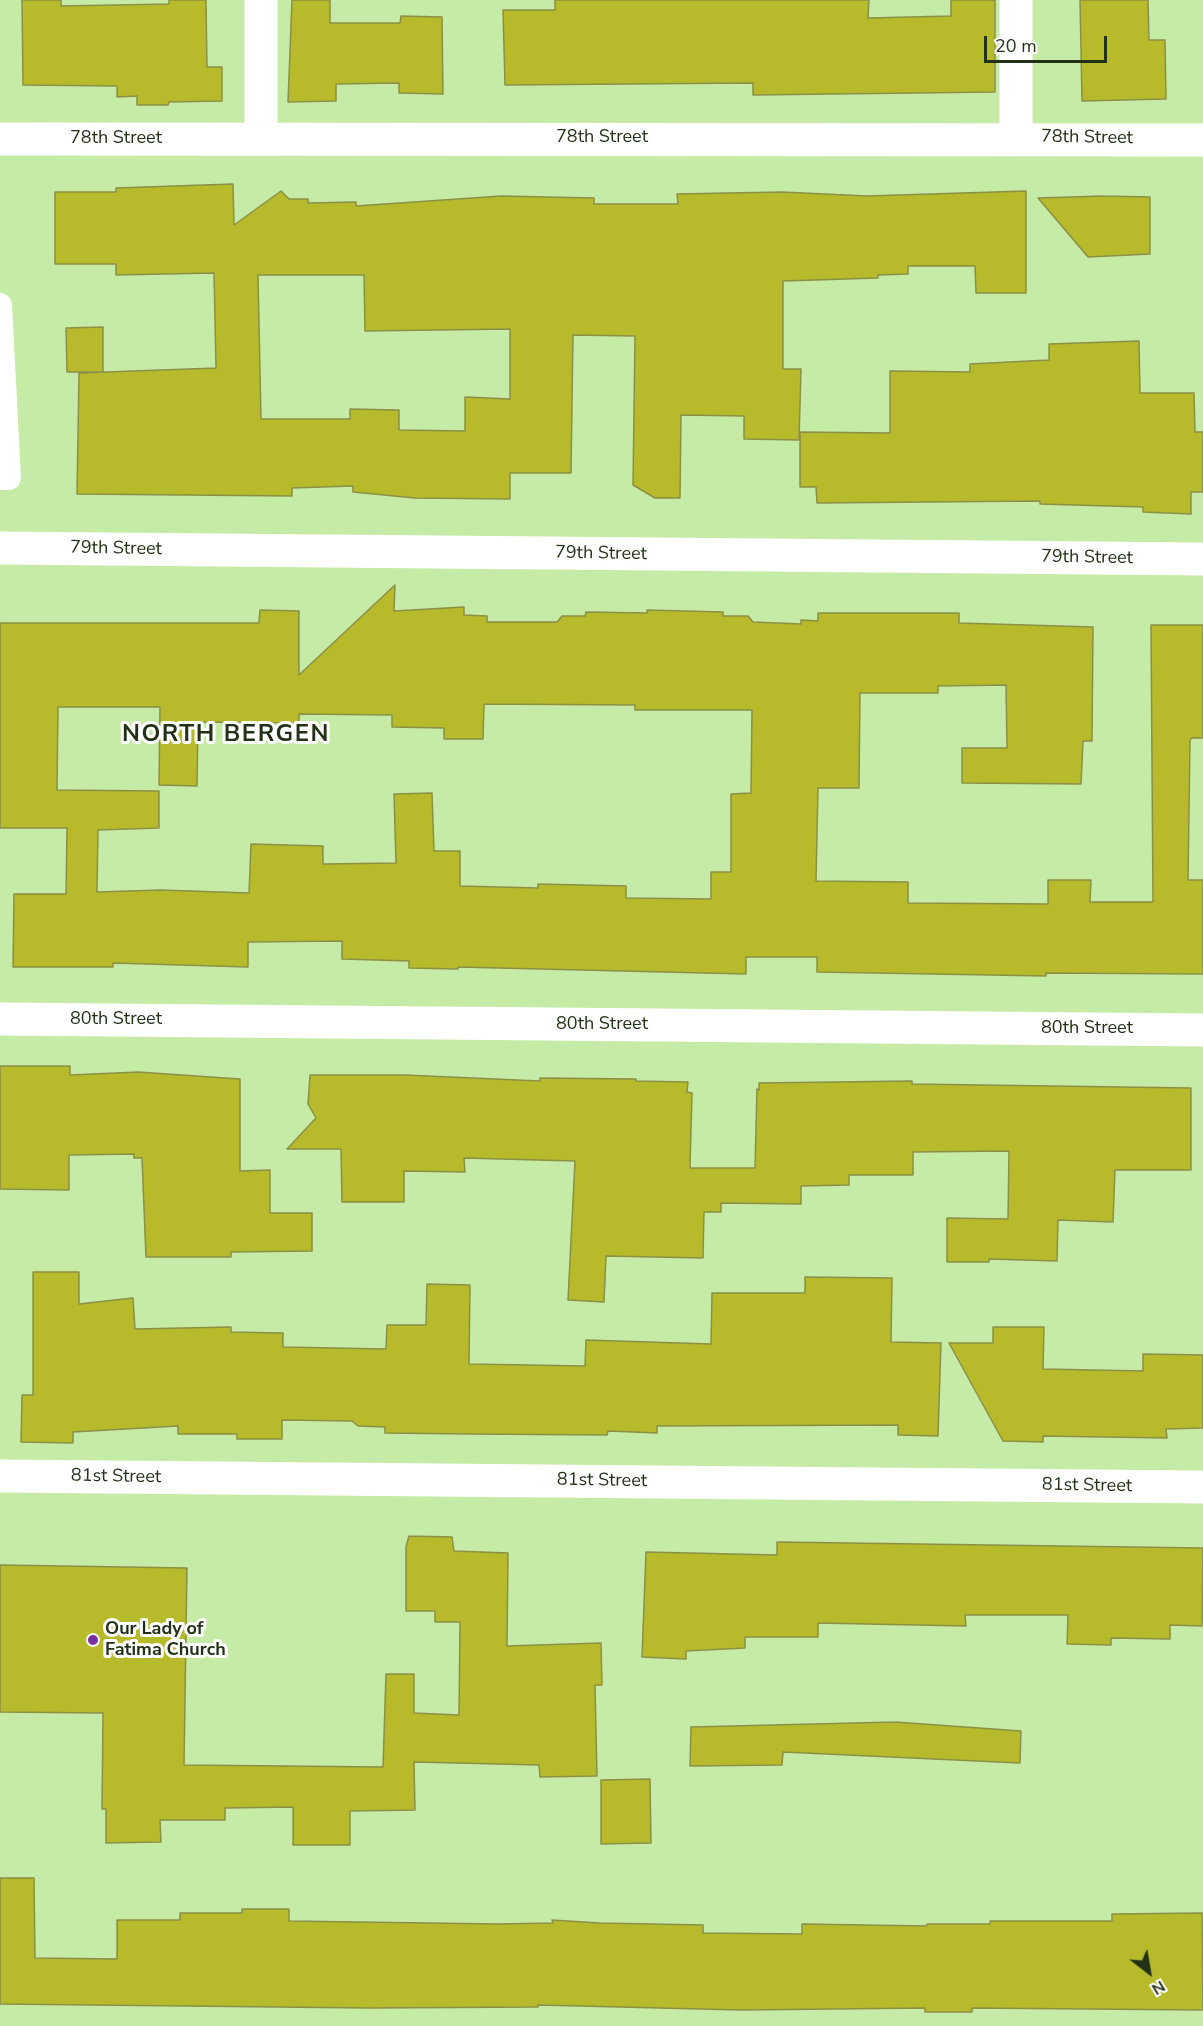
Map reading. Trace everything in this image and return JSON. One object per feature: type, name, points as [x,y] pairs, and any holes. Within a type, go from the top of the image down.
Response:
[{"type":"street","points":[[261,0],[261,138]]},
{"type":"street","points":[[1016,0],[1016,137]]},
{"type":"street","name":"78th Street","points":[[0,140],[1016,137],[1203,140]]},
{"type":"street","name":"79th Street","points":[[0,548],[1203,559]]},
{"type":"street","name":"80th Street","points":[[0,1019],[1203,1030]]},
{"type":"street","name":"81st Street","points":[[0,1476],[1203,1487]]},
{"type":"lane","points":[[0,319],[9,478],[0,478]]},
{"type":"building","points":[[22,0],[61,0],[61,6],[169,4],[169,0],[206,0],[207,67],[222,67],[222,101],[137,105],[137,96],[117,97],[117,86],[23,85]]},
{"type":"building","points":[[292,0],[330,0],[330,23],[400,23],[401,16],[442,17],[443,94],[399,93],[399,83],[336,84],[336,101],[288,102]]},
{"type":"building","points":[[555,0],[869,0],[868,18],[951,16],[951,0],[995,0],[995,92],[753,95],[753,83],[505,85],[503,10],[555,10]]},
{"type":"building","points":[[1080,0],[1148,0],[1149,40],[1165,40],[1166,99],[1082,101]]},
{"type":"building","points":[[233,184],[234,225],[281,191],[289,199],[308,199],[308,203],[356,202],[356,206],[501,196],[594,198],[594,204],[678,204],[677,194],[782,192],[867,196],[1026,191],[1026,293],[976,293],[975,266],[908,266],[908,274],[878,275],[878,278],[783,281],[783,369],[801,369],[799,440],[744,439],[744,416],[681,415],[680,498],[655,498],[633,485],[635,336],[573,335],[571,473],[510,473],[510,499],[415,498],[353,492],[353,486],[292,488],[292,496],[77,494],[79,373],[216,368],[214,273],[116,275],[116,264],[55,264],[55,192],[116,192],[116,188]],"holes":[[[258,275],[364,275],[365,331],[510,329],[510,399],[465,397],[465,431],[399,430],[399,410],[350,409],[350,419],[261,419]]]},
{"type":"building","points":[[1150,197],[1150,254],[1088,257],[1038,198]]},
{"type":"building","points":[[103,327],[103,372],[67,372],[66,328]]},
{"type":"building","points":[[1139,341],[1140,393],[1194,393],[1195,432],[1203,432],[1203,492],[1191,492],[1191,514],[1143,512],[1143,507],[1040,504],[1040,501],[817,503],[816,487],[800,487],[800,432],[890,433],[890,371],[970,372],[970,364],[1049,360],[1049,344]]},
{"type":"building","points":[[395,585],[394,611],[464,607],[464,615],[487,616],[487,622],[557,622],[562,616],[585,616],[586,612],[647,613],[647,610],[723,612],[723,616],[748,616],[753,622],[801,624],[801,620],[818,621],[818,613],[959,613],[959,623],[1093,627],[1092,741],[1083,741],[1081,784],[962,783],[962,748],[1007,748],[1006,685],[938,686],[938,693],[860,693],[859,788],[818,788],[816,881],[908,882],[908,903],[1048,904],[1048,880],[1091,880],[1090,902],[1153,902],[1151,625],[1203,625],[1203,738],[1191,738],[1190,741],[1188,880],[1203,880],[1203,974],[1046,973],[1046,976],[817,972],[817,957],[746,957],[746,974],[458,967],[458,969],[409,968],[409,961],[342,959],[342,941],[248,942],[248,967],[113,963],[113,967],[13,967],[14,894],[66,894],[67,828],[0,828],[0,623],[259,623],[260,610],[299,611],[299,675]],"holes":[[[484,704],[635,705],[635,710],[752,710],[751,793],[731,794],[731,872],[711,872],[711,899],[626,898],[626,886],[538,884],[538,888],[460,886],[460,851],[434,851],[432,793],[394,794],[396,863],[323,864],[323,846],[251,844],[249,893],[161,890],[97,892],[98,830],[159,828],[159,791],[57,790],[58,707],[160,707],[159,785],[197,786],[198,722],[299,723],[299,714],[392,715],[392,727],[444,728],[444,739],[483,739]]]},
{"type":"building","points":[[0,1066],[70,1066],[70,1075],[138,1072],[240,1079],[240,1171],[270,1170],[270,1213],[312,1213],[312,1251],[231,1252],[231,1257],[146,1257],[142,1158],[134,1158],[134,1154],[69,1155],[69,1190],[0,1189]]},
{"type":"building","points":[[310,1075],[405,1075],[540,1081],[540,1078],[636,1079],[636,1081],[688,1082],[687,1092],[692,1093],[690,1168],[755,1168],[759,1083],[912,1081],[912,1084],[1191,1088],[1191,1170],[1115,1170],[1113,1222],[1058,1220],[1057,1261],[989,1259],[989,1262],[947,1262],[947,1218],[1008,1219],[1009,1151],[913,1152],[913,1175],[849,1175],[849,1185],[801,1186],[801,1204],[721,1203],[721,1212],[704,1212],[703,1258],[606,1256],[604,1302],[568,1300],[575,1161],[464,1158],[465,1172],[404,1171],[404,1202],[342,1202],[341,1149],[287,1149],[316,1118],[308,1104]]},
{"type":"building","points":[[33,1272],[79,1272],[79,1304],[133,1298],[135,1329],[231,1327],[231,1332],[283,1333],[283,1347],[386,1349],[387,1325],[426,1325],[427,1284],[470,1285],[469,1364],[585,1366],[586,1340],[711,1344],[712,1293],[805,1293],[805,1277],[892,1278],[891,1342],[941,1343],[938,1436],[898,1435],[898,1425],[657,1426],[657,1433],[608,1431],[607,1435],[385,1433],[385,1427],[358,1426],[352,1421],[282,1420],[282,1439],[237,1439],[237,1434],[178,1434],[178,1426],[73,1432],[73,1443],[21,1442],[22,1395],[33,1395]]},
{"type":"building","points":[[993,1327],[1044,1327],[1043,1369],[1143,1371],[1143,1354],[1203,1355],[1203,1428],[1166,1429],[1167,1438],[1043,1436],[1043,1442],[1003,1441],[949,1343],[993,1343]]},
{"type":"building","points":[[409,1536],[452,1537],[454,1551],[508,1553],[507,1646],[601,1643],[602,1685],[595,1685],[597,1776],[540,1777],[539,1765],[414,1762],[415,1810],[350,1811],[350,1845],[293,1845],[293,1807],[225,1808],[225,1820],[160,1820],[161,1842],[106,1843],[106,1809],[102,1809],[103,1713],[0,1712],[0,1565],[187,1568],[184,1765],[383,1767],[386,1674],[414,1674],[414,1713],[459,1715],[460,1622],[435,1622],[435,1611],[406,1611],[406,1547]]},
{"type":"building","points":[[777,1542],[1203,1548],[1202,1626],[1170,1625],[1170,1639],[1111,1638],[1111,1645],[1067,1644],[1068,1615],[965,1615],[966,1626],[818,1623],[818,1637],[745,1637],[745,1648],[686,1651],[686,1659],[642,1657],[646,1552],[777,1555]]},
{"type":"building","points":[[895,1722],[1021,1731],[1020,1763],[783,1752],[782,1765],[690,1766],[691,1727]]},
{"type":"building","points":[[650,1779],[651,1843],[601,1844],[601,1780]]},
{"type":"building","points":[[0,1878],[34,1878],[35,1958],[117,1959],[117,1920],[180,1920],[180,1913],[242,1913],[242,1909],[289,1909],[289,1921],[497,1924],[553,1923],[552,1920],[703,1925],[703,1933],[802,1934],[802,1924],[926,1926],[927,1924],[990,1924],[990,1921],[1112,1921],[1112,1914],[1202,1913],[1203,2010],[972,2008],[972,2012],[925,2012],[925,2008],[741,2010],[538,2005],[538,2007],[369,2008],[0,2004]]},
{"type":"place","name":"Our Lady of Fatima Church","points":[[93,1640]]},
{"type":"district","name":"NORTH BERGEN","points":[[226,735]]}]
